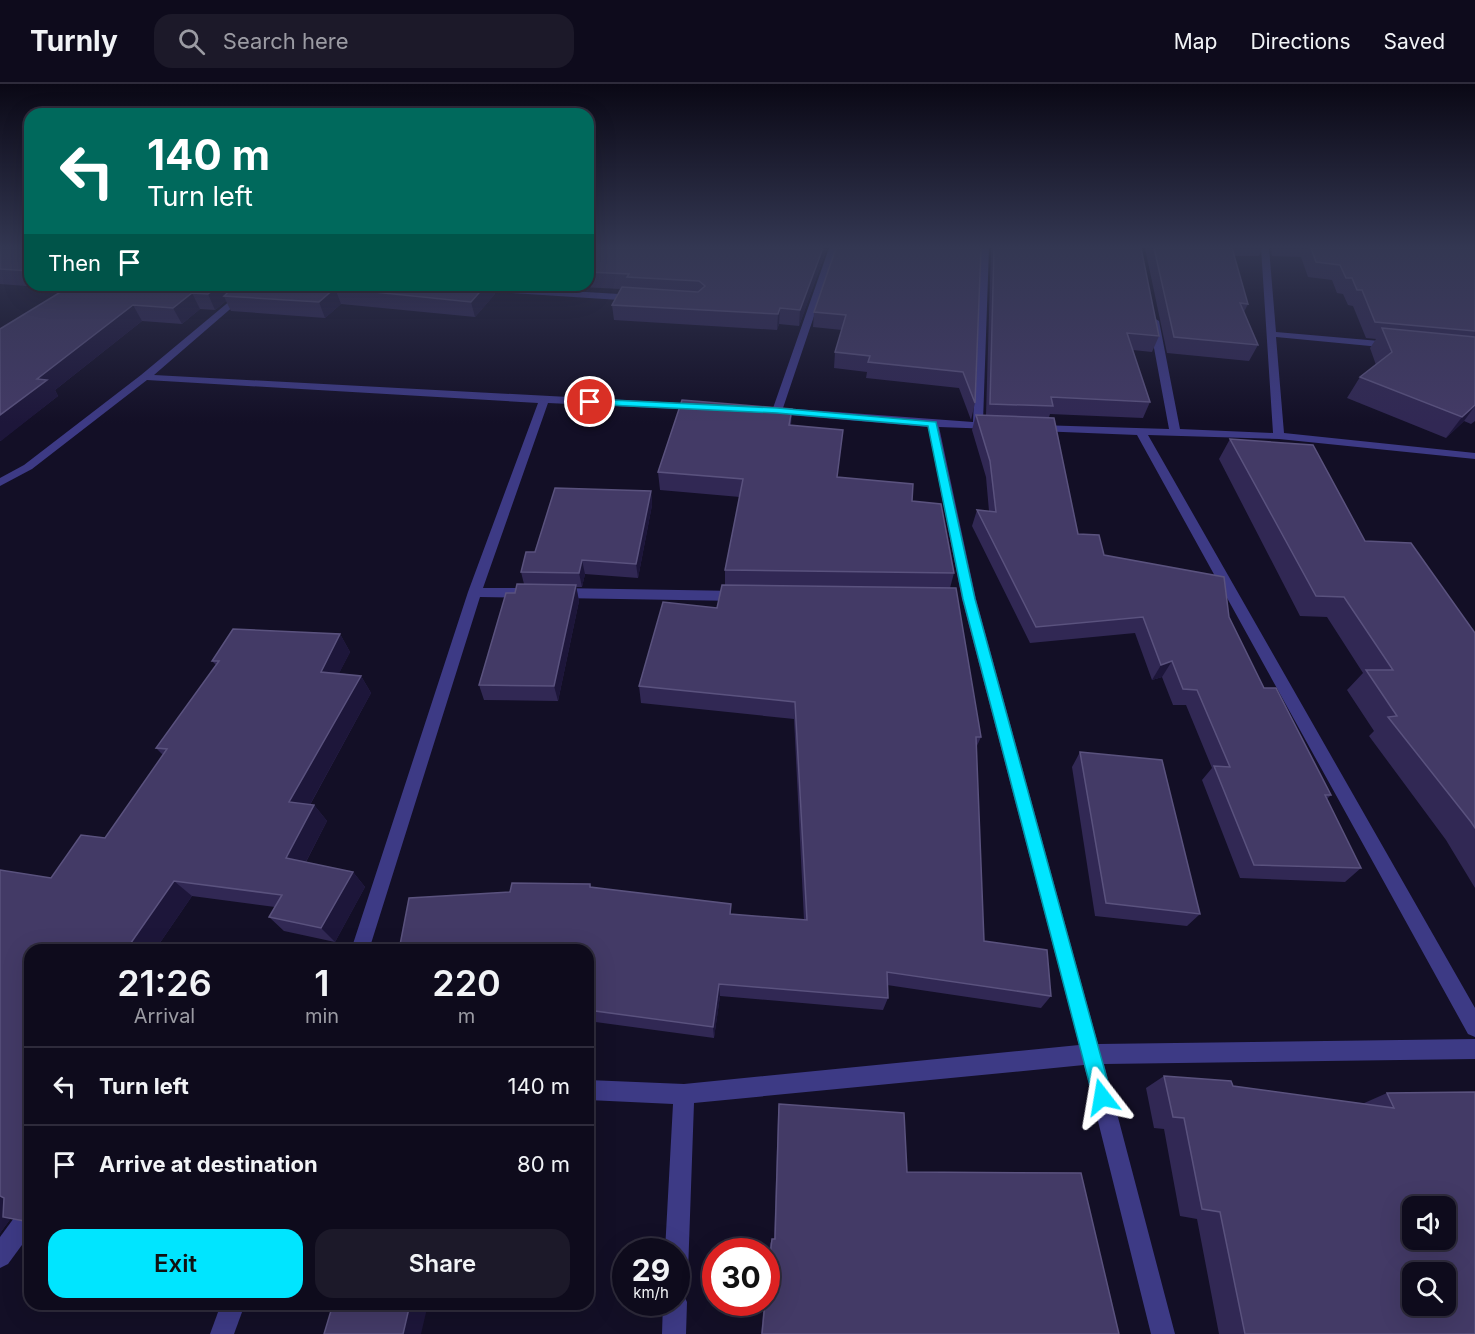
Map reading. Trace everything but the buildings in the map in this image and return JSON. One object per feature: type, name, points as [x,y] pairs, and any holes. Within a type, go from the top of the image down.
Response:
[{"type":"street","points":[[0,483],[28,466],[146,377],[230,306]]},
{"type":"street","points":[[811,306],[771,410],[933,424],[1001,426]]},
{"type":"street","points":[[978,425],[983,306]]},
{"type":"street","points":[[1151,306],[1175,433]]},
{"type":"street","points":[[1269,306],[1279,436]]},
{"type":"street","points":[[1271,334],[1407,346]]},
{"type":"street","points":[[146,377],[718,408]]},
{"type":"street","points":[[362,944],[475,592],[544,400]]},
{"type":"street","points":[[933,424],[963,599],[1091,1054],[1162,1334]]},
{"type":"street","points":[[1024,427],[1279,436],[1475,456]]},
{"type":"street","points":[[1140,431],[1475,1027]]},
{"type":"street","points":[[475,592],[757,596]]},
{"type":"street","points":[[594,1090],[684,1094],[1091,1054],[1475,1050]]},
{"type":"street","points":[[678,1238],[684,1094]]},
{"type":"street","points":[[0,1256],[24,1223]]},
{"type":"street","points":[[222,1334],[231,1310]]},
{"type":"street","points":[[674,1334],[675,1316]]},
{"type":"route","points":[[590,402],[777,411],[933,424],[969,599],[1102,1097]]}]
